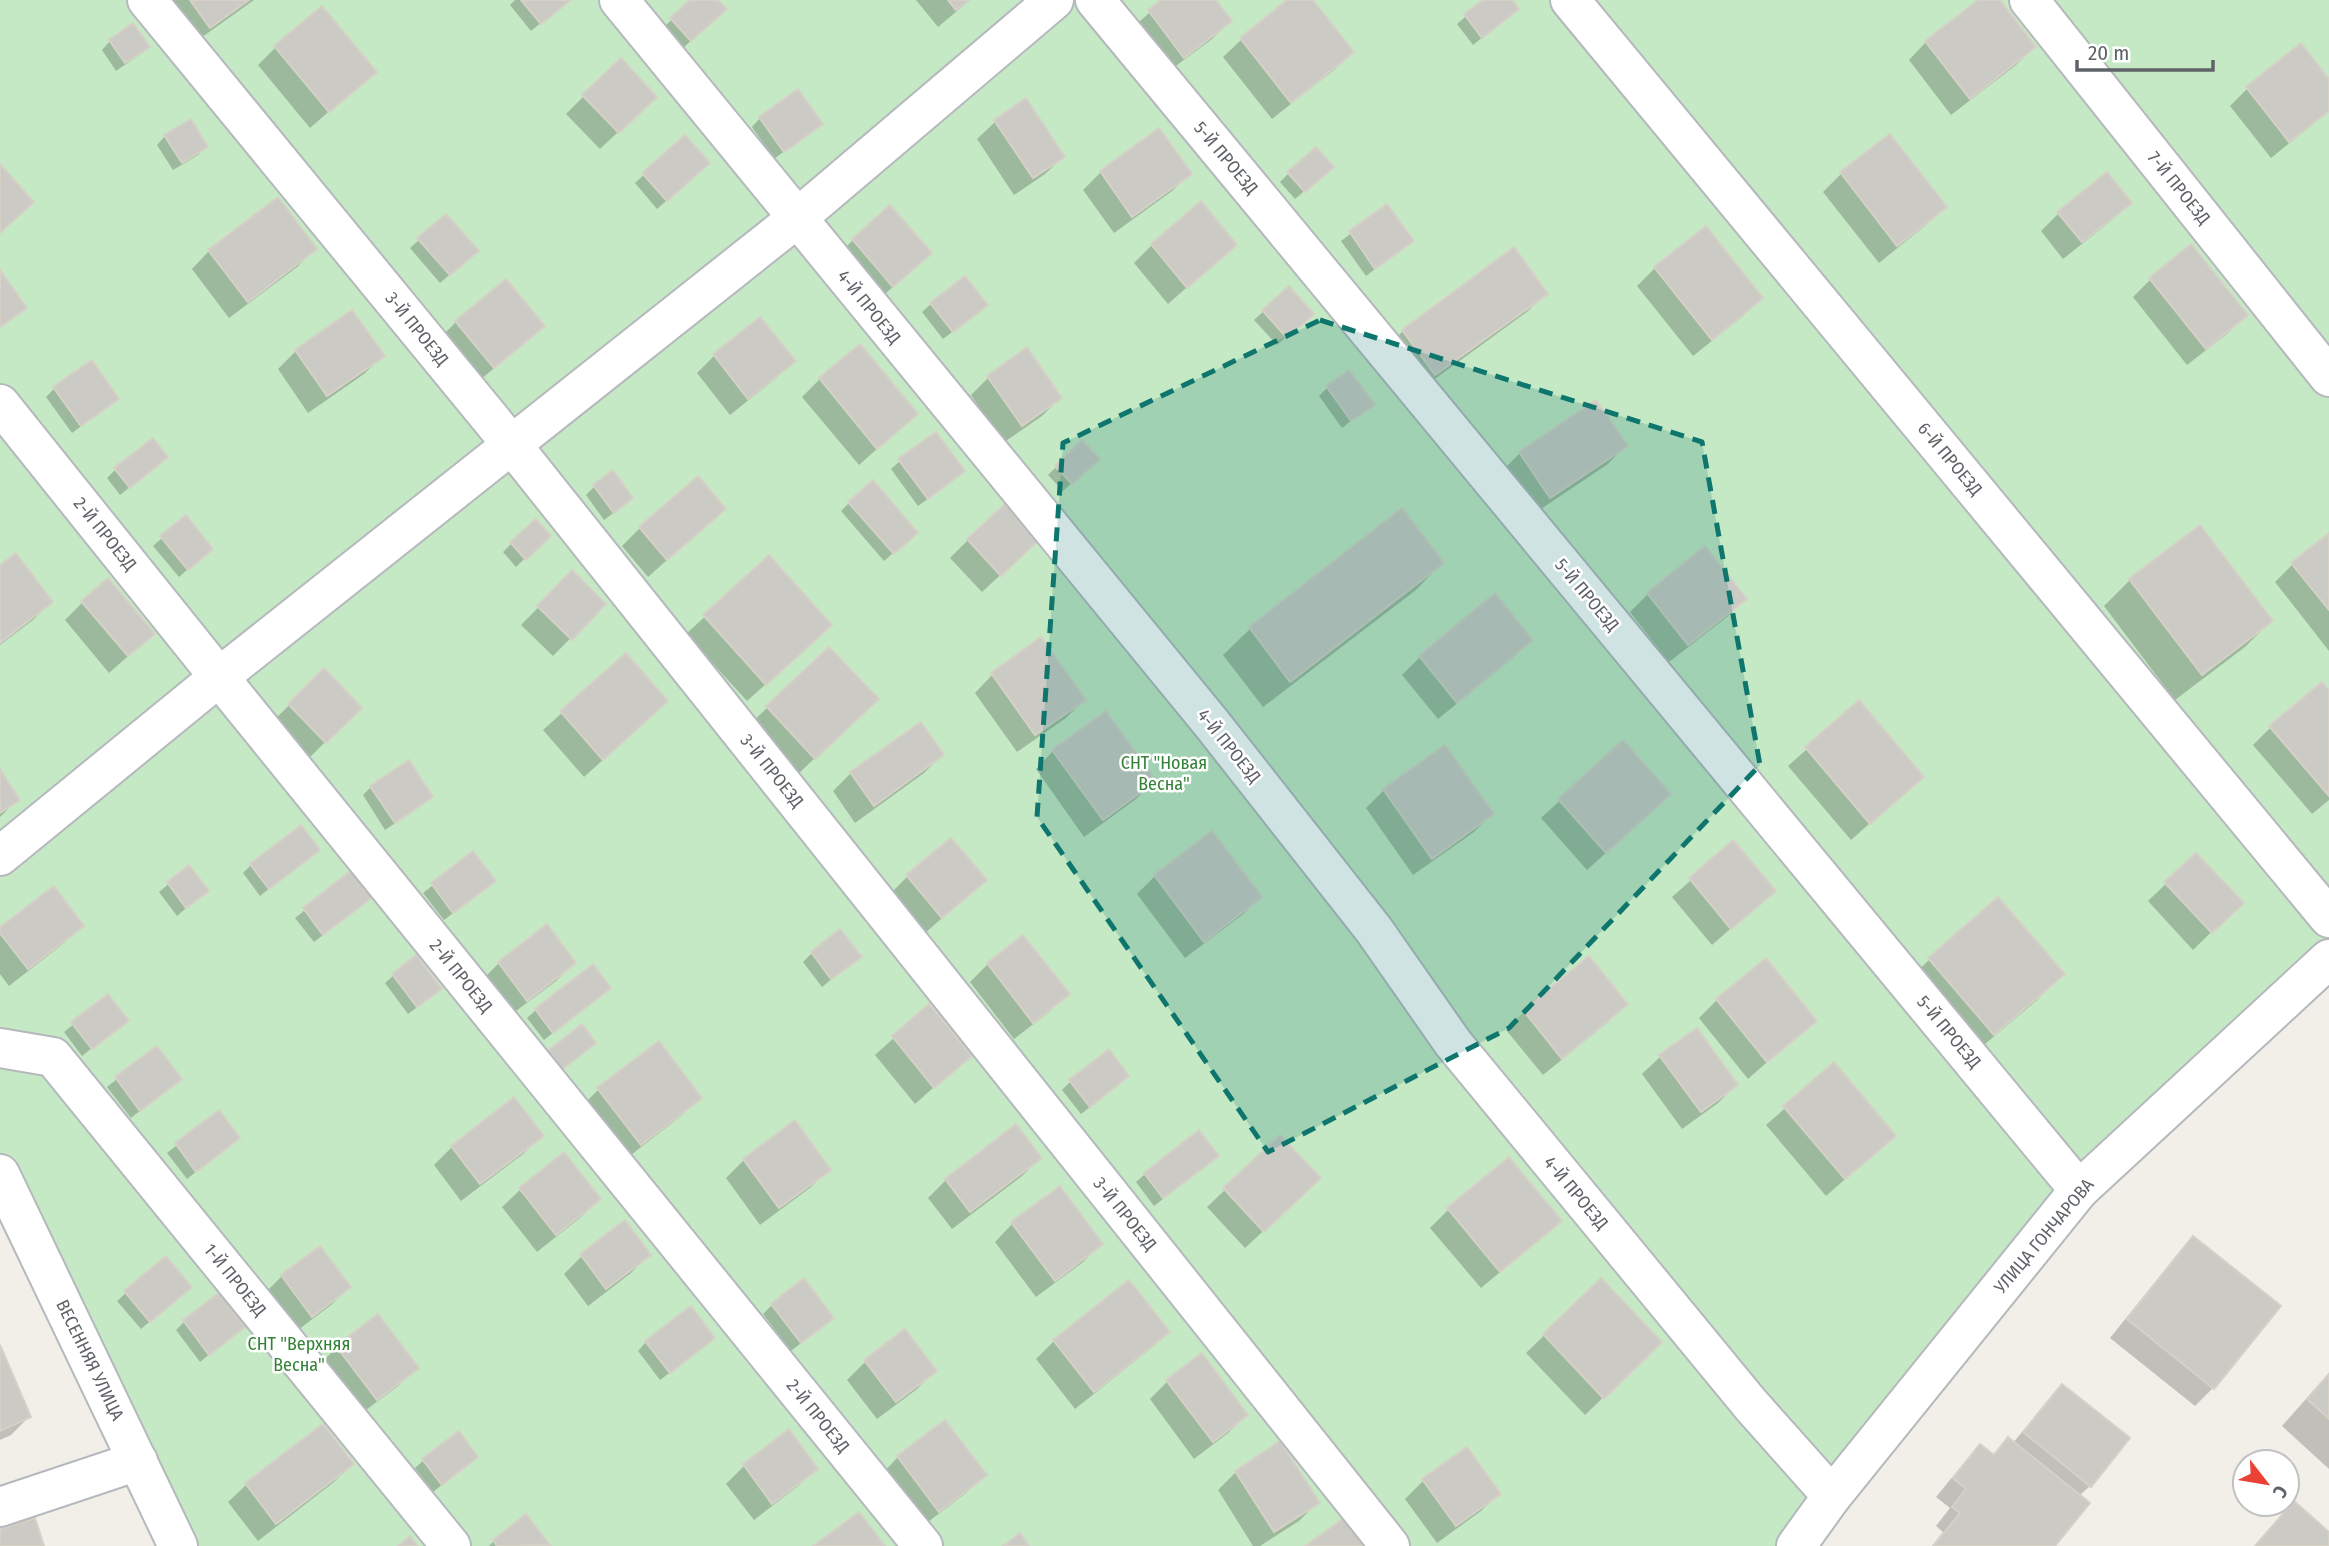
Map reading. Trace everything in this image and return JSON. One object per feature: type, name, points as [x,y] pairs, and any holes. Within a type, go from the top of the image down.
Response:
[{"type":"street","name":"3-Й ПРОЕЗД","points":[[147,0],[512,444],[1390,1546]]},
{"type":"street","name":"4-Й ПРОЕЗД","points":[[619,0],[1230,746],[1374,929],[1453,1043],[1751,1405],[1832,1496]]},
{"type":"street","points":[[0,856],[219,677],[796,219],[1054,0]]},
{"type":"street","name":"5-Й ПРОЕЗД","points":[[1096,0],[2079,1189]]},
{"type":"street","name":"6-Й ПРОЕЗД","points":[[1570,0],[2329,918]]},
{"type":"street","name":"7-Й ПРОЕЗД","points":[[2028,0],[2329,377]]},
{"type":"street","name":"2-Й ПРОЕЗД","points":[[0,404],[923,1546]]},
{"type":"street","name":"УЛИЦА ГОНЧАРОВА","points":[[1796,1546],[1832,1496],[2079,1189],[2329,959]]},
{"type":"street","name":"1-Й ПРОЕЗД","points":[[0,1048],[54,1057],[451,1546]]},
{"type":"street","name":"ВЕСЕННЯЯ УЛИЦА","points":[[0,1174],[178,1546]]},
{"type":"street","points":[[0,1507],[138,1461]]},
{"type":"highlighted area","points":[[1320,320],[1702,442],[1760,765],[1509,1028],[1268,1152],[1037,817],[1063,443]]},
{"type":"green space","name":"СНТ \"Новая Весна\"","points":[[0,0],[2329,0],[2329,959],[2079,1190],[1796,1546],[178,1546],[0,1174]]},
{"type":"building","points":[[190,0],[249,0],[210,28]]},
{"type":"building","points":[[521,0],[571,0],[541,24]]},
{"type":"building","points":[[690,0],[718,0],[727,9],[691,41],[670,18]]},
{"type":"building","points":[[948,0],[969,0],[956,10]]},
{"type":"building","points":[[1161,0],[1216,0],[1232,21],[1184,58],[1148,10]]},
{"type":"building","points":[[1287,0],[1313,0],[1354,52],[1291,103],[1240,38]]},
{"type":"building","points":[[1483,0],[1512,0],[1519,9],[1482,38],[1464,14]]},
{"type":"building","points":[[1978,0],[2000,0],[2036,47],[1970,99],[1925,41]]},
{"type":"building","points":[[322,6],[377,72],[329,112],[274,46]]},
{"type":"building","points":[[133,23],[150,47],[125,63],[109,40]]},
{"type":"building","points":[[2301,43],[2329,79],[2329,111],[2289,142],[2246,87]]},
{"type":"building","points":[[621,58],[657,97],[619,133],[582,95]]},
{"type":"building","points":[[798,89],[823,124],[784,152],[759,117]]},
{"type":"building","points":[[1026,98],[1065,157],[1033,178],[994,120]]},
{"type":"building","points":[[191,119],[208,147],[182,163],[164,135]]},
{"type":"building","points":[[1159,128],[1192,174],[1132,217],[1100,171]]},
{"type":"building","points":[[1890,134],[1947,207],[1897,246],[1840,172]]},
{"type":"building","points":[[685,135],[710,163],[667,201],[642,173]]},
{"type":"building","points":[[1316,147],[1334,167],[1305,192],[1287,172]]},
{"type":"building","points":[[0,164],[34,202],[0,233]]},
{"type":"building","points":[[2107,172],[2132,203],[2082,242],[2057,212]]},
{"type":"building","points":[[278,197],[317,249],[248,302],[208,250]]},
{"type":"building","points":[[1201,201],[1237,245],[1187,288],[1151,244]]},
{"type":"building","points":[[1387,204],[1414,241],[1375,269],[1349,231]]},
{"type":"building","points":[[890,205],[932,253],[893,287],[852,239]]},
{"type":"building","points":[[446,214],[479,251],[450,275],[417,238]]},
{"type":"building","points":[[1706,226],[1763,298],[1712,340],[1654,267]]},
{"type":"building","points":[[2191,244],[2248,315],[2206,349],[2149,278]]},
{"type":"building","points":[[1514,247],[1548,294],[1435,375],[1402,330]]},
{"type":"building","points":[[0,270],[27,308],[0,327]]},
{"type":"building","points":[[965,276],[988,305],[953,332],[930,303]]},
{"type":"building","points":[[506,279],[545,326],[494,368],[455,321]]},
{"type":"building","points":[[1289,286],[1314,314],[1287,338],[1262,310]]},
{"type":"building","points":[[352,310],[385,356],[327,396],[295,350]]},
{"type":"building","points":[[760,317],[796,361],[748,399],[713,354]]},
{"type":"building","points":[[860,344],[918,414],[877,449],[819,378]]},
{"type":"building","points":[[1027,347],[1062,398],[1022,426],[987,376]]},
{"type":"building","points":[[92,360],[119,399],[81,426],[53,387]]},
{"type":"building","points":[[1349,370],[1375,405],[1351,421],[1326,386]]},
{"type":"building","points":[[1596,400],[1628,446],[1550,498],[1519,452]]},
{"type":"building","points":[[936,432],[965,471],[928,499],[898,459]]},
{"type":"building","points":[[153,438],[168,457],[130,488],[114,468]]},
{"type":"building","points":[[1082,440],[1100,459],[1072,484],[1055,466]]},
{"type":"building","points":[[613,470],[633,498],[614,513],[593,485]]},
{"type":"building","points":[[698,476],[726,509],[667,560],[639,527]]},
{"type":"building","points":[[873,480],[918,533],[894,554],[848,502]]},
{"type":"building","points":[[1006,503],[1040,539],[1001,576],[967,539]]},
{"type":"building","points":[[1402,508],[1444,563],[1290,682],[1249,627]]},
{"type":"building","points":[[186,515],[213,549],[188,570],[160,536]]},
{"type":"building","points":[[536,519],[551,536],[526,560],[510,542]]},
{"type":"building","points":[[2200,525],[2273,621],[2202,675],[2129,579]]},
{"type":"building","points":[[2329,533],[2329,610],[2291,563]]},
{"type":"building","points":[[1705,546],[1747,599],[1688,645],[1647,593]]},
{"type":"building","points":[[16,553],[53,602],[0,643],[0,565]]},
{"type":"building","points":[[769,555],[832,625],[766,685],[703,615]]},
{"type":"building","points":[[572,570],[606,604],[572,640],[537,606]]},
{"type":"building","points":[[108,578],[155,634],[128,656],[81,601]]},
{"type":"building","points":[[1495,593],[1533,640],[1457,703],[1419,656]]},
{"type":"building","points":[[1041,637],[1086,700],[1035,735],[991,673]]},
{"type":"building","points":[[829,647],[879,699],[815,759],[766,706]]},
{"type":"building","points":[[626,653],[668,701],[603,760],[560,711]]},
{"type":"building","points":[[324,668],[362,708],[326,743],[288,704]]},
{"type":"building","points":[[2322,682],[2329,690],[2329,796],[2269,726]]},
{"type":"building","points":[[1859,700],[1924,777],[1870,824],[1805,747]]},
{"type":"building","points":[[1106,711],[1156,781],[1103,820],[1052,750]]},
{"type":"building","points":[[921,722],[944,755],[874,806],[850,772]]},
{"type":"building","points":[[1623,740],[1671,794],[1606,853],[1558,799]]},
{"type":"building","points":[[1445,745],[1494,814],[1432,859],[1383,789]]},
{"type":"building","points":[[409,760],[433,797],[395,823],[370,786]]},
{"type":"building","points":[[0,769],[20,800],[0,813]]},
{"type":"building","points":[[301,825],[320,850],[269,889],[250,864]]},
{"type":"building","points":[[1212,831],[1262,897],[1204,942],[1154,875]]},
{"type":"building","points":[[951,838],[987,880],[942,918],[906,875]]},
{"type":"building","points":[[1733,840],[1776,891],[1731,929],[1689,878]]},
{"type":"building","points":[[473,851],[496,881],[453,913],[431,883]]},
{"type":"building","points":[[2196,853],[2244,903],[2212,933],[2164,882]]},
{"type":"building","points":[[189,865],[209,891],[186,908],[167,882]]},
{"type":"building","points":[[353,869],[374,896],[323,935],[303,908]]},
{"type":"building","points":[[54,886],[84,926],[28,969],[0,933],[0,927]]},
{"type":"building","points":[[1998,897],[2065,974],[1994,1035],[1928,958]]},
{"type":"building","points":[[547,924],[576,963],[527,1001],[498,962]]},
{"type":"building","points":[[840,929],[862,957],[831,979],[811,952]]},
{"type":"building","points":[[1023,935],[1070,994],[1033,1023],[987,963]]},
{"type":"building","points":[[416,955],[442,989],[417,1007],[392,974]]},
{"type":"building","points":[[1589,956],[1628,1004],[1562,1059],[1523,1010]]},
{"type":"building","points":[[1766,958],[1817,1021],[1767,1062],[1716,999]]},
{"type":"building","points":[[593,964],[611,988],[553,1033],[535,1009]]},
{"type":"building","points":[[108,994],[129,1021],[92,1049],[71,1022]]},
{"type":"building","points":[[929,1004],[972,1056],[934,1088],[892,1036]]},
{"type":"building","points":[[582,1024],[596,1043],[560,1071],[546,1052]]},
{"type":"building","points":[[1697,1028],[1738,1085],[1701,1112],[1659,1055]]},
{"type":"building","points":[[659,1041],[702,1098],[641,1145],[597,1088]]},
{"type":"building","points":[[157,1046],[182,1079],[140,1111],[115,1077]]},
{"type":"building","points":[[1109,1049],[1129,1076],[1090,1107],[1069,1080]]},
{"type":"building","points":[[1834,1062],[1896,1136],[1845,1179],[1783,1106]]},
{"type":"building","points":[[514,1097],[544,1136],[480,1184],[451,1146]]},
{"type":"building","points":[[219,1110],[240,1138],[196,1172],[175,1143]]},
{"type":"building","points":[[795,1120],[831,1170],[779,1208],[743,1159]]},
{"type":"building","points":[[1016,1124],[1042,1158],[970,1212],[945,1179]]},
{"type":"building","points":[[1199,1130],[1219,1156],[1163,1198],[1144,1173]]},
{"type":"building","points":[[1280,1135],[1321,1178],[1264,1232],[1223,1188]]},
{"type":"building","points":[[564,1152],[601,1199],[556,1235],[519,1188]]},
{"type":"building","points":[[1509,1157],[1562,1221],[1500,1272],[1447,1208]]},
{"type":"building","points":[[1060,1186],[1103,1244],[1055,1281],[1011,1222]]},
{"type":"building","points":[[625,1220],[651,1255],[606,1289],[580,1254]]},
{"type":"building","points":[[2193,1236],[2281,1306],[2214,1389],[2127,1319]]},
{"type":"building","points":[[320,1246],[351,1287],[312,1317],[281,1275]]},
{"type":"building","points":[[166,1256],[192,1287],[150,1322],[124,1291]]},
{"type":"building","points":[[804,1278],[834,1318],[801,1343],[771,1304]]},
{"type":"building","points":[[1601,1278],[1662,1342],[1604,1399],[1543,1334]]},
{"type":"building","points":[[1129,1280],[1170,1332],[1094,1392],[1053,1340]]},
{"type":"building","points":[[219,1293],[245,1327],[209,1355],[183,1320]]},
{"type":"building","points":[[691,1306],[715,1338],[670,1373],[645,1341]]},
{"type":"building","points":[[378,1314],[419,1368],[377,1400],[336,1346]]},
{"type":"building","points":[[905,1329],[937,1371],[896,1402],[864,1360]]},
{"type":"building","points":[[0,1345],[31,1417],[0,1431]]},
{"type":"building","points":[[1202,1353],[1248,1415],[1213,1442],[1166,1380]]},
{"type":"building","points":[[2329,1374],[2329,1419],[2307,1399]]},
{"type":"building","points":[[2062,1384],[2130,1438],[2091,1487],[2023,1432]]},
{"type":"building","points":[[945,1420],[987,1475],[939,1512],[897,1456]]},
{"type":"building","points":[[323,1424],[354,1464],[276,1524],[245,1483]]},
{"type":"building","points":[[789,1429],[818,1469],[772,1504],[743,1464]]},
{"type":"building","points":[[459,1431],[478,1457],[442,1485],[422,1459]]},
{"type":"building","points":[[2008,1437],[2090,1503],[2055,1546],[1933,1546],[1960,1513],[1952,1507],[1966,1489],[1953,1478],[1980,1444],[1994,1455]]},
{"type":"building","points":[[1280,1441],[1320,1503],[1274,1532],[1235,1471]]},
{"type":"building","points":[[1467,1447],[1501,1494],[1456,1526],[1422,1479]]},
{"type":"building","points":[[2301,1507],[2329,1532],[2329,1546],[2255,1546],[2279,1518],[2301,1518]]},
{"type":"building","points":[[859,1512],[885,1546],[813,1546]]},
{"type":"building","points":[[526,1514],[550,1545],[497,1546],[493,1540]]},
{"type":"building","points":[[35,1518],[44,1546],[0,1546],[0,1529]]},
{"type":"building","points":[[1344,1518],[1364,1546],[1305,1546]]},
{"type":"building","points":[[1020,1533],[1029,1546],[1003,1546]]},
{"type":"building","points":[[410,1536],[418,1546],[398,1546]]},
{"type":"park label","name":"СНТ \"Верхняя Весна\"","points":[[299,1354]]}]
